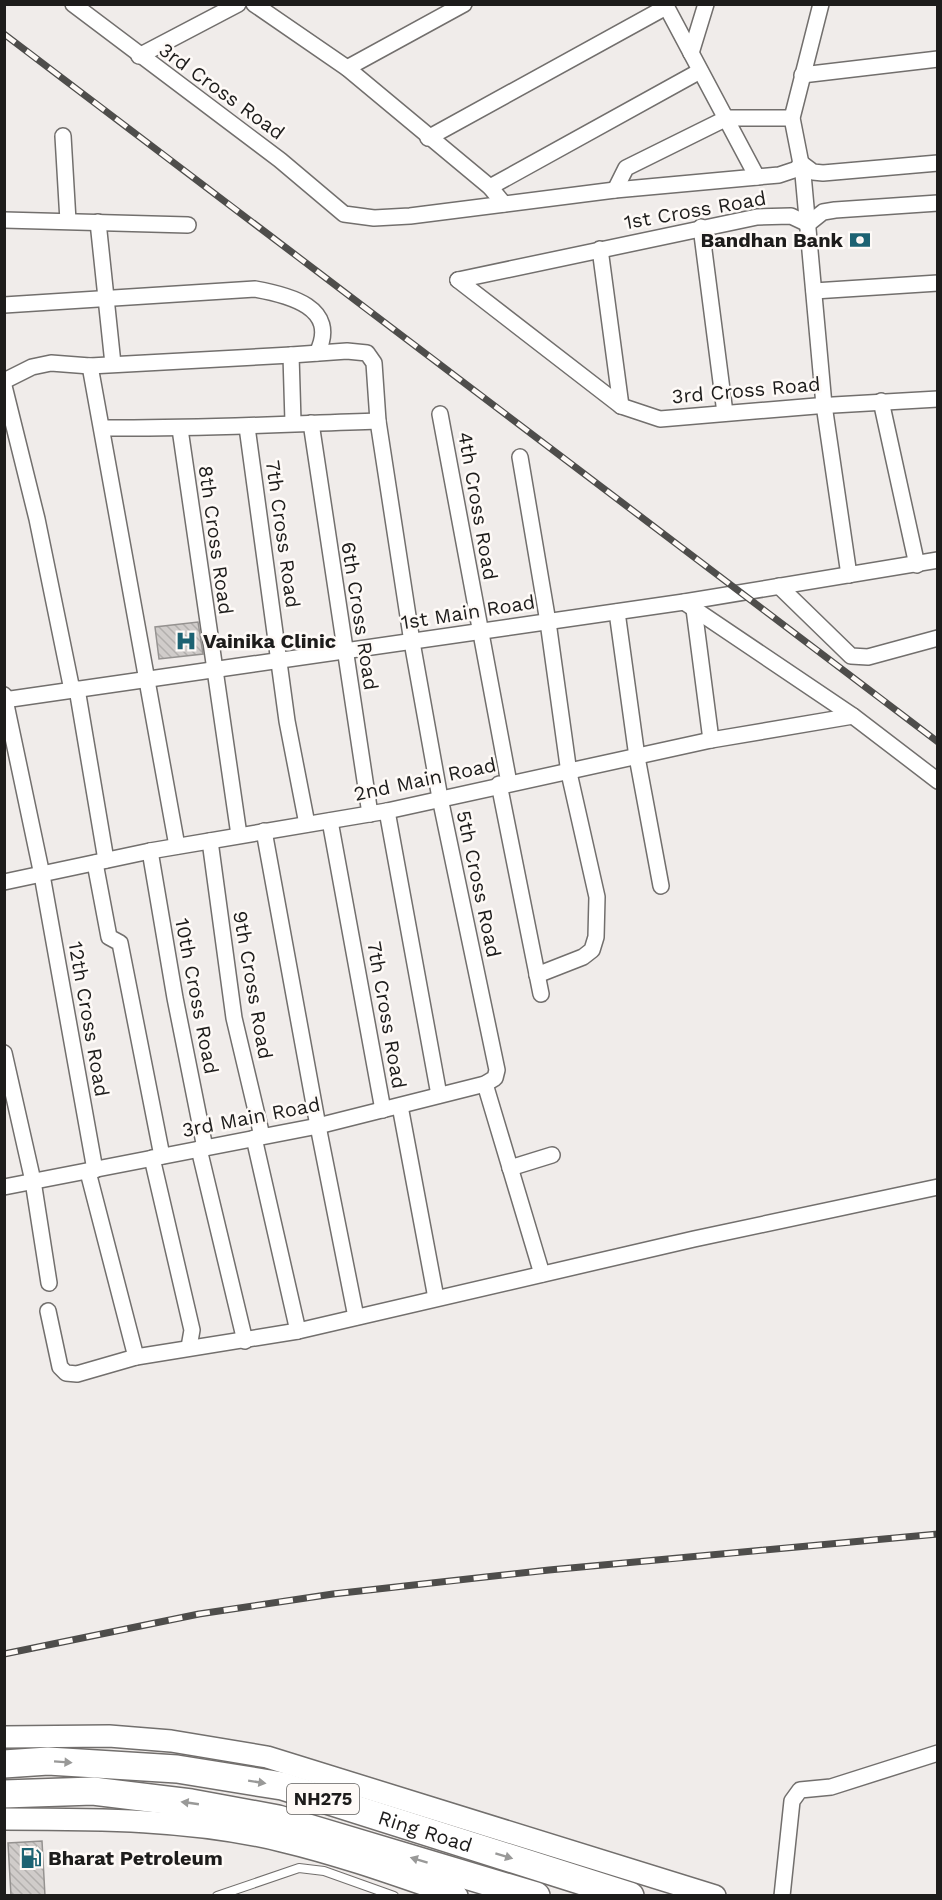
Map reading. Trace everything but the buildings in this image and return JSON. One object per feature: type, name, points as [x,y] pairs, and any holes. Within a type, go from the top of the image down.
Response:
[{"type":"highway","name":"Ring Road","points":[[4,1764],[48,1761],[177,1769],[282,1786],[630,1896]]},
{"type":"highway","name":"Ring Road","points":[[4,1794],[93,1791],[191,1803],[267,1817],[536,1896]]},
{"type":"street","name":"3rd Cross Road","points":[[73,4],[139,56],[280,160],[344,214],[374,218],[410,216],[504,204]]},
{"type":"street","points":[[139,56],[238,4]]},
{"type":"street","points":[[254,4],[347,68],[428,138],[490,187],[504,204],[615,190],[757,177],[789,173],[802,168],[823,173],[938,163]]},
{"type":"street","points":[[347,68],[464,4]]},
{"type":"street","points":[[691,53],[706,4]]},
{"type":"street","points":[[821,4],[792,118],[802,168],[808,220],[824,405],[849,575]]},
{"type":"street","points":[[428,138],[665,6],[757,177]]},
{"type":"street","points":[[802,75],[938,59]]},
{"type":"street","points":[[490,187],[700,71]]},
{"type":"street","points":[[615,190],[626,168],[727,118],[792,118]]},
{"type":"street","points":[[63,136],[68,221]]},
{"type":"street","points":[[808,220],[823,212],[835,210],[938,203]]},
{"type":"street","name":"1st Cross Road","points":[[458,280],[757,217],[791,216],[808,220]]},
{"type":"street","points":[[4,220],[188,225]]},
{"type":"street","points":[[98,222],[113,364]]},
{"type":"street","points":[[701,227],[725,413]]},
{"type":"street","points":[[600,249],[621,406]]},
{"type":"street","name":"3rd Cross Road","points":[[458,280],[621,406],[660,418],[881,401],[938,399]]},
{"type":"street","points":[[814,291],[938,283]]},
{"type":"street","points":[[4,304],[255,289],[287,295],[304,302],[320,321],[322,334],[317,353],[90,366],[51,363],[32,367],[4,381]]},
{"type":"street","name":"5th Cross Road","points":[[317,353],[367,353],[374,363],[378,421],[412,642],[440,798],[497,1070],[495,1078],[485,1084]]},
{"type":"street","points":[[291,355],[293,423]]},
{"type":"street","points":[[90,366],[177,846]]},
{"type":"street","points":[[4,386],[37,519],[74,689],[109,937],[120,943],[132,1002],[157,1157],[192,1330],[189,1347]]},
{"type":"street","points":[[881,401],[917,565]]},
{"type":"street","name":"4th Cross Road","points":[[440,414],[480,631],[541,994]]},
{"type":"street","points":[[102,428],[180,429],[378,421]]},
{"type":"street","name":"6th Cross Road","points":[[311,423],[370,814]]},
{"type":"street","name":"7th Cross Road","points":[[247,427],[287,721],[307,824]]},
{"type":"street","name":"8th Cross Road","points":[[180,429],[213,670],[239,835]]},
{"type":"street","points":[[520,457],[548,622],[569,773],[597,897],[596,937],[592,950],[583,957],[537,975]]},
{"type":"street","name":"1st Main Road","points":[[5,698],[617,612],[689,606],[779,586],[938,560]]},
{"type":"street","points":[[779,586],[851,656],[868,657],[938,638]]},
{"type":"street","points":[[689,606],[853,716],[938,781]]},
{"type":"street","points":[[689,606],[711,740]]},
{"type":"street","points":[[617,612],[637,757],[661,886]]},
{"type":"street","name":"12th Cross Road","points":[[5,698],[42,875],[91,1171],[110,1258],[136,1357]]},
{"type":"street","name":"2nd Main Road","points":[[4,882],[150,851],[387,811],[504,783],[569,773],[711,740],[853,716]]},
{"type":"street","points":[[387,811],[440,1095]]},
{"type":"street","name":"7th Cross Road","points":[[330,820],[383,1110]]},
{"type":"street","points":[[264,831],[318,1126],[356,1317]]},
{"type":"street","name":"9th Cross Road","points":[[210,841],[234,1018],[273,1219],[298,1331]]},
{"type":"street","name":"10th Cross Road","points":[[150,851],[202,1149],[245,1341]]},
{"type":"street","points":[[4,1053],[33,1181],[49,1283]]},
{"type":"street","points":[[485,1084],[542,1274]]},
{"type":"street","name":"3rd Main Road","points":[[4,1186],[318,1126],[485,1084]]},
{"type":"street","points":[[400,1106],[436,1299]]},
{"type":"street","points":[[510,1168],[552,1155]]},
{"type":"street","points":[[48,1311],[60,1366],[66,1373],[77,1374],[136,1357],[298,1331],[542,1274],[938,1187]]},
{"type":"street","points":[[4,1737],[109,1736],[171,1742],[267,1757],[715,1896]]},
{"type":"street","points":[[782,1896],[792,1801],[800,1790],[831,1786],[938,1753]]},
{"type":"street","points":[[4,1819],[95,1819],[196,1827],[280,1840],[335,1855],[457,1896]]},
{"type":"lane","points":[[217,1896],[283,1873],[306,1868],[324,1871],[394,1896]]},
{"type":"railway","points":[[4,34],[938,742]]},
{"type":"railway","points":[[4,1654],[199,1614],[333,1594],[549,1570],[938,1534]]},
{"type":"place","name":"Bandhan Bank","points":[[860,240]]},
{"type":"place","name":"Vainika Clinic","points":[[186,641]]},
{"type":"place","name":"Bharat Petroleum","points":[[31,1858]]}]
